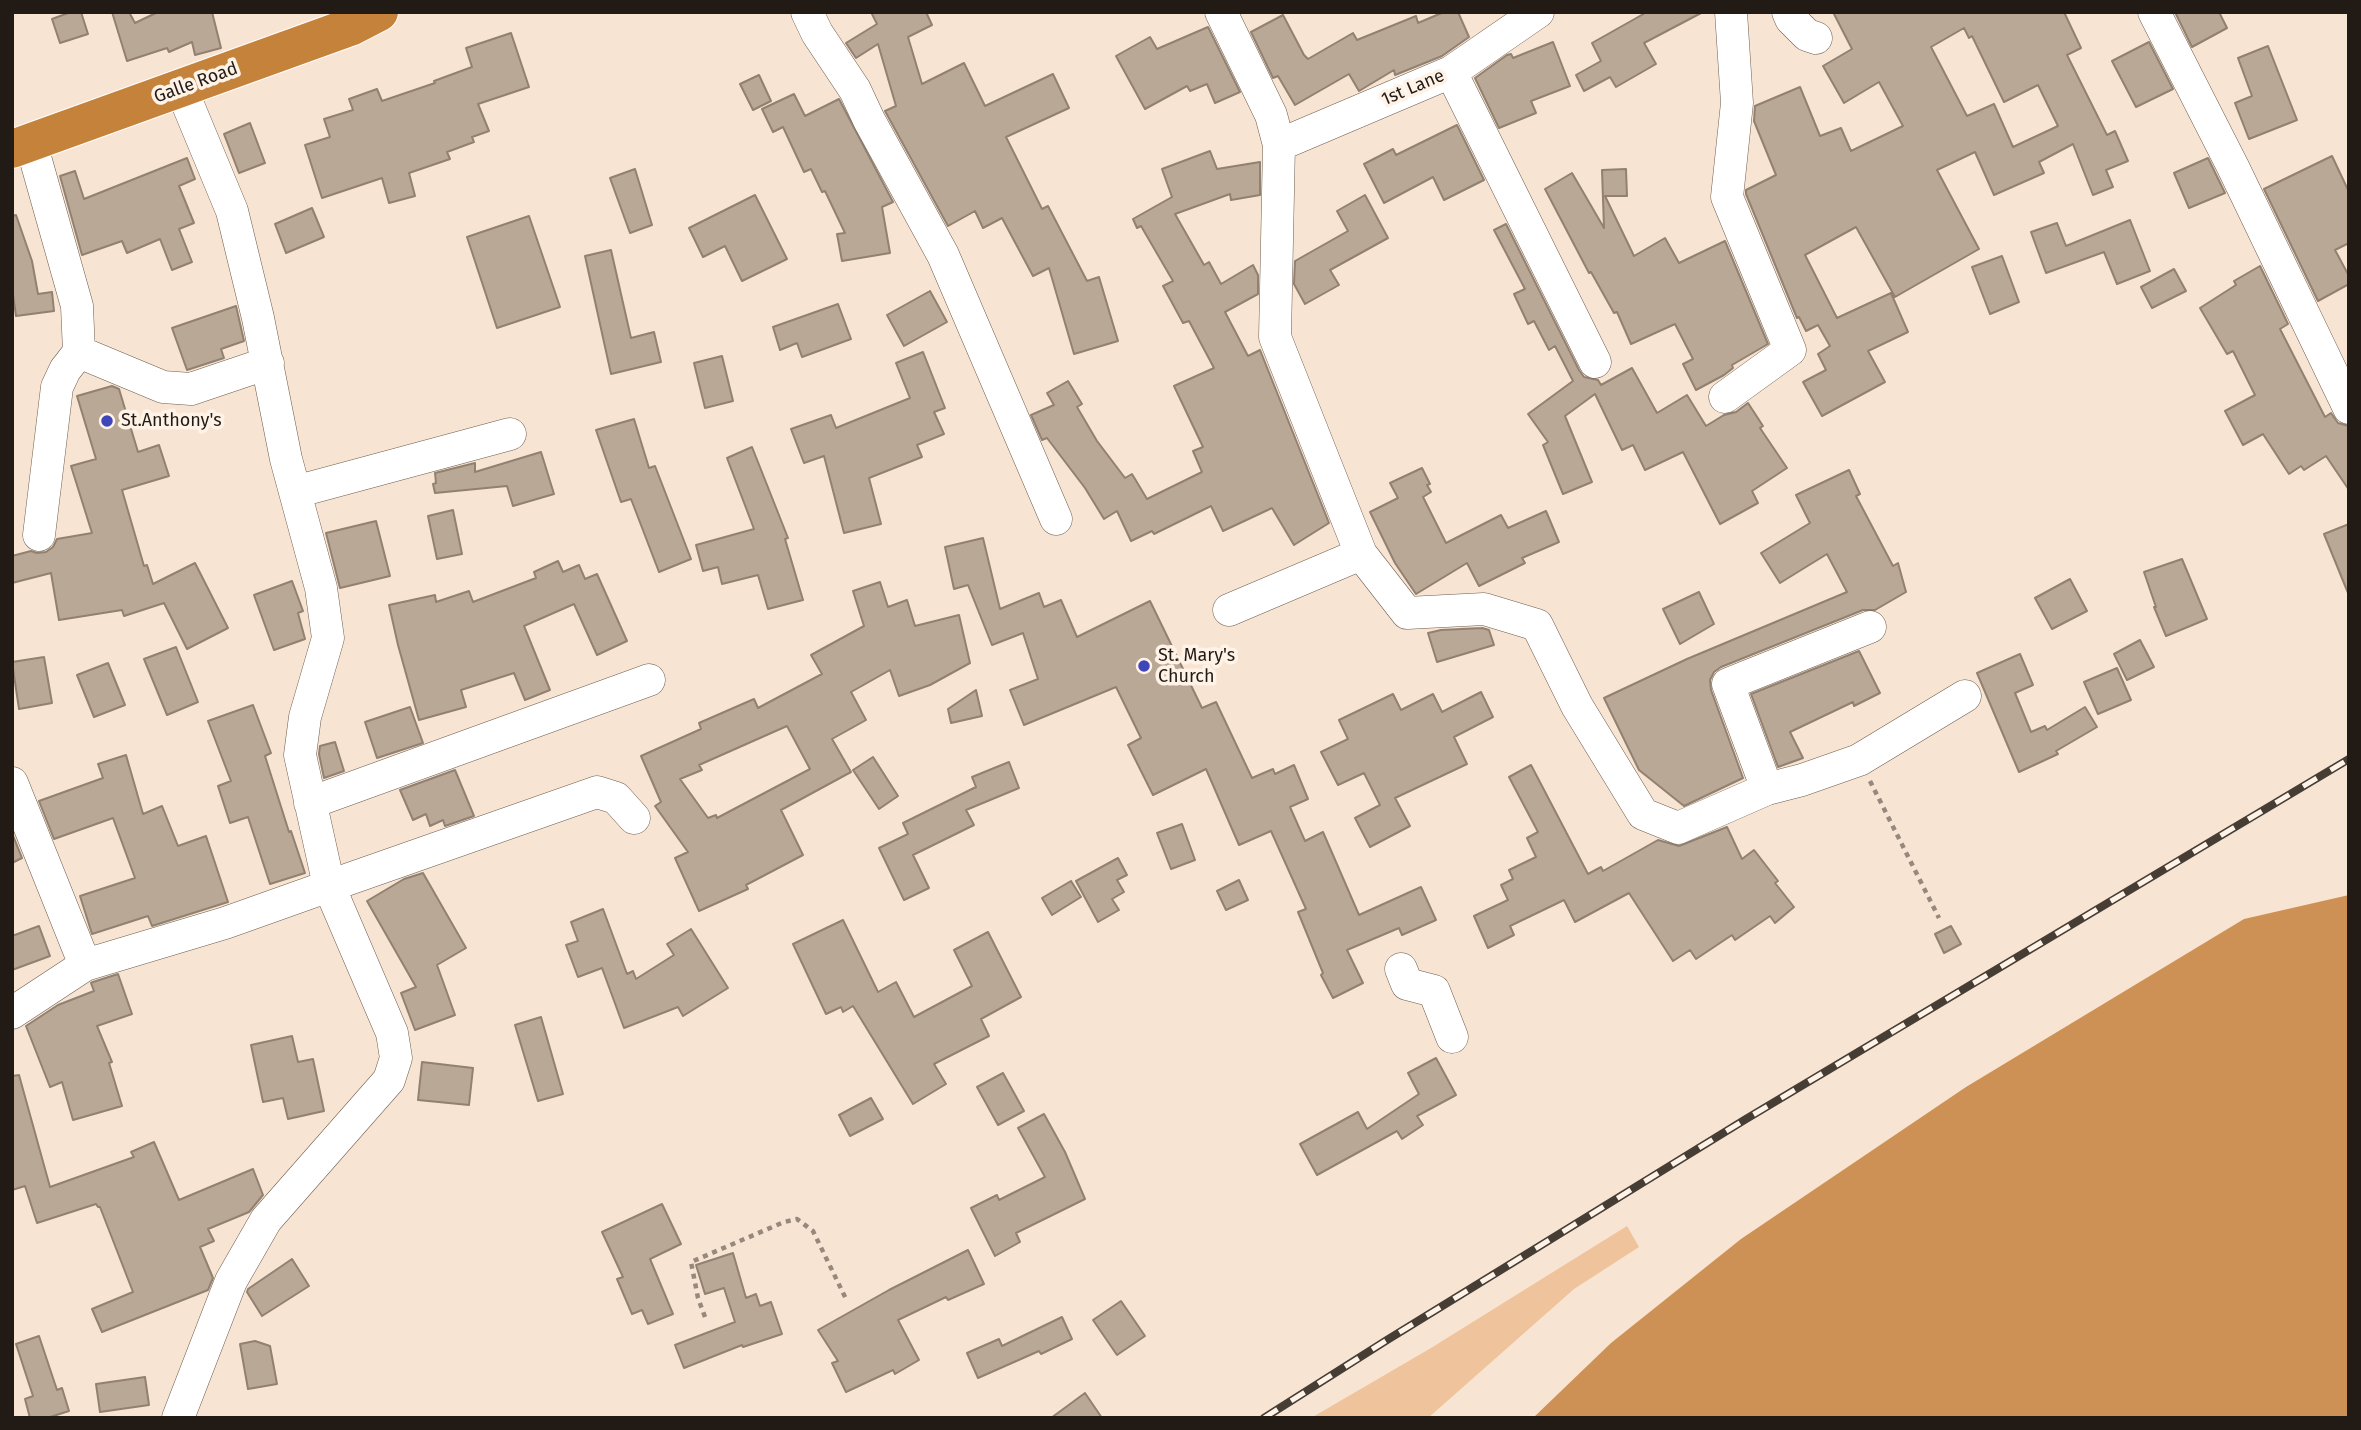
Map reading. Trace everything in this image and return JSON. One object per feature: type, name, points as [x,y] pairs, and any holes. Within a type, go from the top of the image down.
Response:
[{"type":"highway","name":"Galle Road","points":[[22,146],[350,27],[379,12]]},
{"type":"street","points":[[807,12],[817,33],[855,90],[943,255],[1056,519]]},
{"type":"street","points":[[1221,12],[1271,115],[1279,145],[1275,337],[1361,554],[1407,613],[1484,609],[1537,625],[1577,706],[1643,814],[1678,828],[1767,789],[1859,760],[1965,696]]},
{"type":"street","name":"1st Lane","points":[[1279,145],[1451,72],[1538,12]]},
{"type":"street","points":[[1725,397],[1790,350],[1727,197],[1737,103],[1731,12]]},
{"type":"street","points":[[2154,12],[2233,167],[2349,408]]},
{"type":"street","points":[[1789,16],[1799,36],[1808,46]]},
{"type":"street","points":[[1451,72],[1595,362]]},
{"type":"street","points":[[178,1418],[231,1281],[266,1220],[389,1080],[396,1058],[392,1033],[329,886],[310,803],[300,755],[305,717],[328,638],[321,587],[286,459],[268,363],[232,211],[181,88]]},
{"type":"street","points":[[22,146],[77,306],[79,352],[65,370],[57,387],[39,536]]},
{"type":"street","points":[[79,352],[163,387],[191,388],[268,363]]},
{"type":"street","points":[[295,492],[510,434]]},
{"type":"street","points":[[1229,610],[1361,554]]},
{"type":"street","points":[[1767,789],[1728,684],[1870,626]]},
{"type":"street","points":[[310,803],[649,680]]},
{"type":"street","points":[[12,783],[85,965]]},
{"type":"street","points":[[12,1013],[85,965],[225,923],[597,792],[616,798],[634,818]]},
{"type":"street","points":[[1401,969],[1407,984],[1434,991],[1452,1037]]},
{"type":"path","points":[[1859,760],[1939,918]]},
{"type":"path","points":[[705,1317],[691,1262],[784,1222],[797,1219],[813,1231],[847,1301]]},
{"type":"shaded area","points":[[2349,895],[2349,1418],[1533,1418],[1611,1343],[1741,1239],[1966,1087],[2244,919]]},
{"type":"shaded area","points":[[1627,1226],[1639,1247],[1574,1289],[1428,1418],[1311,1418],[1431,1348]]},
{"type":"building","points":[[71,12],[81,12],[88,34],[60,43],[52,19]]},
{"type":"building","points":[[112,12],[129,12],[135,23],[158,12],[212,12],[221,48],[195,55],[192,42],[169,52],[167,48],[127,61]]},
{"type":"building","points":[[871,12],[926,12],[932,25],[908,37],[922,84],[964,63],[985,106],[1053,74],[1069,108],[1006,137],[1042,209],[1048,206],[1087,281],[1099,277],[1118,341],[1074,354],[1049,268],[1033,276],[1002,218],[983,228],[975,211],[948,226],[885,111],[896,106],[878,44],[856,58],[846,43],[877,24]]},
{"type":"building","points":[[1444,12],[1458,12],[1469,37],[1442,56],[1395,75],[1394,70],[1359,91],[1349,74],[1295,105],[1278,76],[1273,78],[1251,32],[1283,15],[1308,59],[1353,33],[1357,40],[1416,16],[1418,23]]},
{"type":"building","points":[[1647,12],[1703,12],[1644,43],[1656,64],[1616,87],[1610,77],[1584,91],[1576,75],[1601,61],[1592,43]]},
{"type":"building","points":[[1833,12],[2064,12],[2081,48],[2067,55],[2107,135],[2115,131],[2128,161],[2106,170],[2113,187],[2093,195],[2073,144],[2039,162],[2044,173],[1994,195],[1975,152],[1937,170],[1979,249],[1895,297],[1856,227],[1805,255],[1837,318],[1891,293],[1908,332],[1868,351],[1885,382],[1822,416],[1803,382],[1826,370],[1818,354],[1830,346],[1818,325],[1806,331],[1799,317],[1797,318],[1746,190],[1776,175],[1754,121],[1755,106],[1800,87],[1820,136],[1841,128],[1851,151],[1903,126],[1879,82],[1844,103],[1823,66],[1852,49]],"holes":[[[1964,28],[1969,38],[1972,36],[2004,102],[2038,85],[2058,126],[2013,147],[1994,104],[1967,116],[1931,47]]]},
{"type":"building","points":[[2175,12],[2219,12],[2227,28],[2192,47]]},
{"type":"building","points":[[1208,27],[1240,92],[1215,103],[1207,84],[1190,91],[1187,86],[1145,109],[1116,56],[1150,37],[1157,49]]},
{"type":"building","points":[[511,33],[529,87],[478,104],[489,131],[472,137],[474,142],[447,152],[450,159],[409,173],[415,196],[389,203],[382,178],[322,198],[305,145],[330,137],[324,119],[353,110],[349,99],[377,89],[382,101],[472,67],[466,48]]},
{"type":"building","points":[[1553,42],[1570,86],[1531,101],[1536,113],[1499,128],[1475,78],[1507,55],[1511,54],[1513,58]]},
{"type":"building","points":[[2149,42],[2173,89],[2136,107],[2112,61]]},
{"type":"building","points":[[2268,46],[2297,120],[2249,139],[2235,103],[2252,96],[2238,58]]},
{"type":"building","points":[[759,75],[771,101],[753,110],[740,84]]},
{"type":"building","points":[[794,94],[805,116],[839,99],[893,202],[882,207],[890,253],[842,261],[837,234],[845,233],[825,191],[822,192],[811,169],[804,172],[783,127],[773,132],[762,109]]},
{"type":"building","points":[[250,123],[265,163],[239,173],[224,134]]},
{"type":"building","points":[[1457,125],[1484,180],[1444,200],[1433,177],[1384,203],[1364,164],[1393,149],[1396,155]]},
{"type":"building","points":[[1210,151],[1217,169],[1260,162],[1260,195],[1231,200],[1230,194],[1175,214],[1204,265],[1209,262],[1221,284],[1253,265],[1258,275],[1258,294],[1225,312],[1248,356],[1260,350],[1329,523],[1294,545],[1272,508],[1223,531],[1211,506],[1154,534],[1152,531],[1131,541],[1117,511],[1104,519],[1085,488],[1047,438],[1042,440],[1031,415],[1054,405],[1047,393],[1068,381],[1082,404],[1077,407],[1097,441],[1125,478],[1132,474],[1147,499],[1202,472],[1193,451],[1203,447],[1174,386],[1214,368],[1189,321],[1183,323],[1163,286],[1173,281],[1141,226],[1137,228],[1133,219],[1172,197],[1162,169]]},
{"type":"building","points":[[2332,156],[2349,192],[2349,243],[2335,250],[2349,276],[2349,284],[2318,301],[2264,189]]},
{"type":"building","points":[[187,158],[195,179],[179,186],[194,223],[179,229],[192,262],[172,270],[160,239],[127,253],[122,241],[82,255],[60,176],[75,171],[84,199]]},
{"type":"building","points":[[2208,158],[2225,193],[2189,208],[2174,173]]},
{"type":"building","points":[[635,169],[652,225],[630,233],[610,178]]},
{"type":"building","points":[[1626,169],[1627,196],[1605,196],[1634,256],[1665,238],[1679,263],[1725,241],[1768,344],[1732,365],[1733,368],[1724,375],[1696,390],[1683,364],[1693,359],[1675,324],[1631,344],[1617,312],[1614,313],[1591,272],[1589,273],[1545,189],[1572,173],[1604,228],[1602,170]]},
{"type":"building","points":[[755,195],[787,259],[742,281],[725,246],[703,257],[689,228]]},
{"type":"building","points":[[1365,195],[1388,238],[1330,270],[1339,285],[1305,304],[1294,284],[1295,261],[1348,231],[1337,211]]},
{"type":"building","points":[[312,208],[324,237],[286,253],[275,224]]},
{"type":"building","points":[[16,215],[32,261],[38,294],[52,292],[54,311],[16,316],[12,287],[12,216]]},
{"type":"building","points":[[529,216],[560,307],[497,328],[467,237]]},
{"type":"building","points":[[2130,220],[2150,271],[2117,284],[2104,252],[2046,273],[2031,232],[2057,223],[2066,246]]},
{"type":"building","points":[[1506,224],[1584,377],[1598,380],[1601,385],[1632,368],[1657,413],[1687,395],[1706,426],[1724,415],[1736,412],[1748,403],[1763,426],[1760,428],[1787,468],[1752,491],[1758,503],[1720,524],[1683,452],[1645,470],[1633,445],[1622,450],[1595,394],[1565,416],[1592,482],[1563,494],[1543,445],[1548,442],[1528,414],[1573,381],[1555,346],[1549,350],[1534,321],[1528,324],[1514,294],[1525,289],[1494,230]]},
{"type":"building","points":[[611,250],[631,338],[654,332],[661,362],[611,374],[585,256]]},
{"type":"building","points":[[2002,256],[2019,302],[1990,314],[1972,267]]},
{"type":"building","points":[[2260,266],[2288,324],[2280,329],[2325,417],[2331,413],[2338,423],[2349,426],[2349,490],[2326,456],[2304,470],[2301,466],[2289,474],[2263,434],[2243,445],[2225,411],[2255,395],[2233,351],[2227,354],[2200,308],[2236,285],[2234,281]]},
{"type":"building","points":[[2174,269],[2186,291],[2152,308],[2141,287]]},
{"type":"building","points":[[930,291],[947,322],[904,346],[887,315]]},
{"type":"building","points":[[838,304],[851,339],[802,357],[797,343],[780,350],[773,327]]},
{"type":"building","points":[[236,306],[244,341],[221,349],[224,358],[187,370],[172,328]]},
{"type":"building","points":[[923,352],[945,408],[934,412],[944,434],[917,445],[922,457],[869,478],[881,524],[844,533],[824,456],[804,463],[791,429],[831,415],[836,428],[910,398],[896,363]]},
{"type":"building","points":[[722,356],[733,401],[705,408],[694,363]]},
{"type":"building","points":[[112,386],[119,389],[138,452],[159,445],[169,476],[122,490],[144,566],[147,565],[153,584],[195,563],[228,628],[187,649],[164,603],[124,616],[122,610],[59,620],[51,573],[12,583],[12,556],[31,551],[46,552],[53,547],[57,539],[92,533],[71,466],[96,459],[77,396]]},
{"type":"building","points":[[634,419],[649,468],[655,466],[691,559],[659,572],[631,499],[621,502],[596,430]]},
{"type":"building","points":[[752,447],[788,538],[785,539],[803,600],[768,609],[758,575],[722,584],[718,567],[703,571],[696,545],[754,529],[727,458]]},
{"type":"building","points":[[541,452],[554,494],[513,506],[507,486],[435,493],[435,473],[475,463],[475,472]]},
{"type":"building","points":[[1422,468],[1431,492],[1423,497],[1446,543],[1501,515],[1508,528],[1546,511],[1559,542],[1522,558],[1525,563],[1479,586],[1467,563],[1416,594],[1395,563],[1370,512],[1398,498],[1390,483]]},
{"type":"building","points":[[1849,470],[1860,494],[1856,496],[1893,566],[1898,563],[1906,592],[1875,610],[1863,610],[1714,672],[1710,680],[1711,690],[1743,778],[1684,806],[1639,770],[1604,698],[1687,659],[1847,592],[1827,554],[1780,583],[1761,553],[1810,523],[1796,495]]},
{"type":"building","points":[[453,510],[462,554],[437,559],[428,516]]},
{"type":"building","points":[[376,521],[390,576],[340,588],[326,533]]},
{"type":"building","points":[[2349,524],[2349,593],[2348,593],[2324,534]]},
{"type":"building","points":[[983,538],[1000,609],[1039,593],[1044,607],[1061,600],[1077,637],[1150,601],[1202,708],[1216,702],[1252,778],[1273,769],[1275,774],[1294,765],[1308,799],[1290,807],[1305,841],[1323,832],[1359,915],[1421,887],[1436,920],[1402,935],[1399,928],[1347,950],[1363,983],[1333,998],[1321,975],[1323,973],[1298,912],[1306,909],[1271,831],[1239,845],[1206,769],[1153,795],[1128,745],[1141,738],[1116,687],[1024,725],[1010,690],[1038,679],[1023,633],[992,645],[968,585],[954,589],[945,547]]},
{"type":"building","points":[[2182,559],[2207,619],[2166,636],[2144,572]]},
{"type":"building","points":[[558,561],[563,572],[579,565],[585,579],[597,574],[627,641],[597,655],[574,604],[524,626],[550,690],[525,700],[514,673],[461,690],[466,707],[419,720],[389,605],[435,595],[436,602],[469,591],[473,602],[536,578],[534,572]]},
{"type":"building","points":[[2070,579],[2087,611],[2052,629],[2035,598]]},
{"type":"building","points":[[292,581],[303,611],[298,613],[305,639],[274,650],[254,595]]},
{"type":"building","points":[[880,582],[888,607],[907,600],[915,626],[959,615],[970,663],[930,685],[899,696],[890,670],[851,692],[866,720],[832,739],[851,772],[781,810],[803,855],[746,885],[748,889],[699,911],[675,858],[688,852],[655,806],[661,802],[641,756],[701,729],[699,723],[754,699],[758,708],[822,674],[811,655],[864,626],[853,591]],"holes":[[[787,726],[810,769],[717,818],[716,815],[708,818],[680,779],[702,770],[699,765]]]},
{"type":"building","points":[[1699,592],[1714,624],[1680,644],[1663,609]]},
{"type":"building","points":[[1482,628],[1489,630],[1494,645],[1437,662],[1428,633]]},
{"type":"building","points":[[2140,640],[2154,667],[2127,680],[2114,654]]},
{"type":"building","points":[[176,647],[198,702],[167,715],[144,659]]},
{"type":"building","points":[[1859,651],[1880,693],[1854,706],[1853,702],[1790,732],[1803,758],[1778,767],[1751,694]]},
{"type":"building","points":[[2020,654],[2033,685],[2015,693],[2031,732],[2045,726],[2047,730],[2085,707],[2097,727],[2056,751],[2058,754],[2019,772],[1977,673]]},
{"type":"building","points":[[44,657],[52,703],[19,709],[12,662]]},
{"type":"building","points":[[108,663],[125,705],[94,717],[77,675]]},
{"type":"building","points":[[2117,668],[2131,700],[2098,714],[2084,682]]},
{"type":"building","points":[[976,690],[982,716],[951,723],[948,709]]},
{"type":"building","points":[[1481,692],[1493,717],[1454,737],[1467,764],[1395,798],[1410,826],[1370,847],[1355,818],[1380,805],[1364,773],[1338,785],[1321,752],[1348,739],[1339,720],[1393,694],[1401,710],[1433,694],[1442,712]]},
{"type":"building","points":[[253,705],[271,753],[265,756],[305,873],[270,884],[248,817],[230,823],[218,786],[231,781],[208,721]]},
{"type":"building","points":[[410,707],[423,743],[377,758],[365,722]]},
{"type":"building","points":[[335,742],[344,771],[324,778],[320,746]]},
{"type":"building","points":[[126,755],[143,814],[162,806],[178,846],[206,836],[228,902],[152,926],[148,916],[92,934],[80,896],[135,878],[113,818],[54,839],[39,801],[103,778],[98,764]]},
{"type":"building","points":[[873,757],[898,796],[879,809],[853,770]]},
{"type":"building","points":[[1009,762],[1019,788],[966,810],[974,825],[913,855],[929,888],[904,900],[879,848],[908,834],[903,823],[976,787],[972,777]]},
{"type":"building","points":[[1531,765],[1588,874],[1601,867],[1603,871],[1658,840],[1679,846],[1727,827],[1742,859],[1754,850],[1794,907],[1775,923],[1770,916],[1735,940],[1732,935],[1696,959],[1690,950],[1673,961],[1629,893],[1575,922],[1564,900],[1510,926],[1514,935],[1488,948],[1474,916],[1508,900],[1501,885],[1513,879],[1509,870],[1536,857],[1527,838],[1538,832],[1509,777]]},
{"type":"building","points":[[455,770],[474,816],[445,826],[443,820],[430,826],[426,814],[413,820],[400,790]]},
{"type":"building","points":[[1182,824],[1195,860],[1171,869],[1157,833]]},
{"type":"building","points":[[12,833],[22,858],[12,863]]},
{"type":"building","points":[[1118,858],[1127,875],[1117,880],[1124,892],[1112,899],[1119,910],[1098,922],[1076,881]]},
{"type":"building","points":[[423,873],[466,948],[437,965],[455,1015],[415,1030],[401,993],[416,987],[367,901],[404,879]]},
{"type":"building","points":[[1239,880],[1248,900],[1226,910],[1217,891]]},
{"type":"building","points":[[1071,881],[1081,897],[1052,915],[1042,898]]},
{"type":"building","points":[[603,909],[627,974],[633,971],[636,979],[674,955],[667,944],[691,929],[728,988],[683,1016],[678,1007],[624,1028],[602,968],[578,977],[566,945],[578,941],[571,922]]},
{"type":"building","points":[[843,920],[878,992],[896,982],[914,1017],[972,986],[954,950],[988,932],[1021,997],[981,1019],[989,1036],[934,1064],[946,1084],[913,1104],[853,1006],[843,1012],[841,1007],[826,1014],[793,944]]},
{"type":"building","points":[[39,926],[50,956],[12,970],[12,936]]},
{"type":"building","points":[[1951,926],[1961,944],[1944,953],[1935,934]]},
{"type":"building","points":[[118,974],[132,1014],[97,1026],[112,1062],[109,1063],[122,1106],[73,1120],[62,1082],[50,1087],[26,1026],[58,1005],[94,991],[91,983]]},
{"type":"building","points":[[541,1017],[563,1094],[538,1101],[515,1025]]},
{"type":"building","points":[[292,1036],[298,1062],[313,1059],[324,1111],[288,1119],[283,1098],[263,1102],[251,1045]]},
{"type":"building","points":[[1436,1058],[1456,1095],[1417,1116],[1423,1125],[1402,1139],[1397,1131],[1317,1175],[1300,1144],[1358,1112],[1367,1129],[1419,1094],[1408,1073]]},
{"type":"building","points":[[422,1062],[473,1068],[469,1105],[418,1100]]},
{"type":"building","points":[[1003,1073],[1024,1111],[998,1125],[977,1087]]},
{"type":"building","points":[[19,1075],[50,1187],[134,1157],[131,1152],[154,1142],[179,1200],[253,1169],[263,1195],[249,1212],[208,1229],[214,1241],[200,1247],[213,1278],[208,1290],[102,1332],[92,1309],[133,1292],[100,1207],[96,1204],[37,1223],[25,1186],[12,1190],[12,1076]]},
{"type":"building","points":[[871,1098],[883,1119],[850,1136],[839,1115]]},
{"type":"building","points":[[1044,1114],[1065,1152],[1085,1199],[1016,1233],[1020,1242],[995,1256],[971,1208],[997,1195],[999,1200],[1045,1177],[1018,1128]]},
{"type":"building","points":[[662,1204],[681,1244],[650,1259],[673,1314],[648,1324],[642,1310],[632,1314],[617,1279],[623,1277],[602,1232]]},
{"type":"building","points":[[968,1250],[984,1284],[948,1300],[946,1297],[898,1320],[919,1360],[895,1374],[893,1370],[846,1392],[832,1363],[838,1361],[818,1330]]},
{"type":"building","points":[[733,1253],[746,1298],[756,1294],[760,1306],[771,1302],[782,1334],[743,1347],[742,1345],[684,1368],[675,1345],[735,1322],[724,1288],[705,1294],[696,1265]]},
{"type":"building","points":[[292,1259],[309,1286],[262,1316],[247,1292],[248,1289]]},
{"type":"building","points":[[1121,1301],[1145,1336],[1117,1355],[1093,1320]]},
{"type":"building","points":[[1062,1317],[1072,1339],[978,1378],[967,1353],[999,1339],[1002,1346]]},
{"type":"building","points":[[39,1336],[57,1390],[62,1388],[69,1411],[47,1418],[30,1418],[25,1399],[33,1396],[16,1344]]},
{"type":"building","points":[[255,1341],[270,1346],[277,1384],[248,1389],[240,1344]]},
{"type":"building","points":[[145,1377],[149,1405],[100,1412],[96,1384]]},
{"type":"building","points":[[1085,1393],[1102,1418],[1051,1418]]},
{"type":"railway","points":[[1264,1418],[1746,1119],[2349,759]]},
{"type":"place","name":"St.Anthony's","points":[[107,421]]},
{"type":"place","name":"St. Mary's Church","points":[[1144,666]]}]
